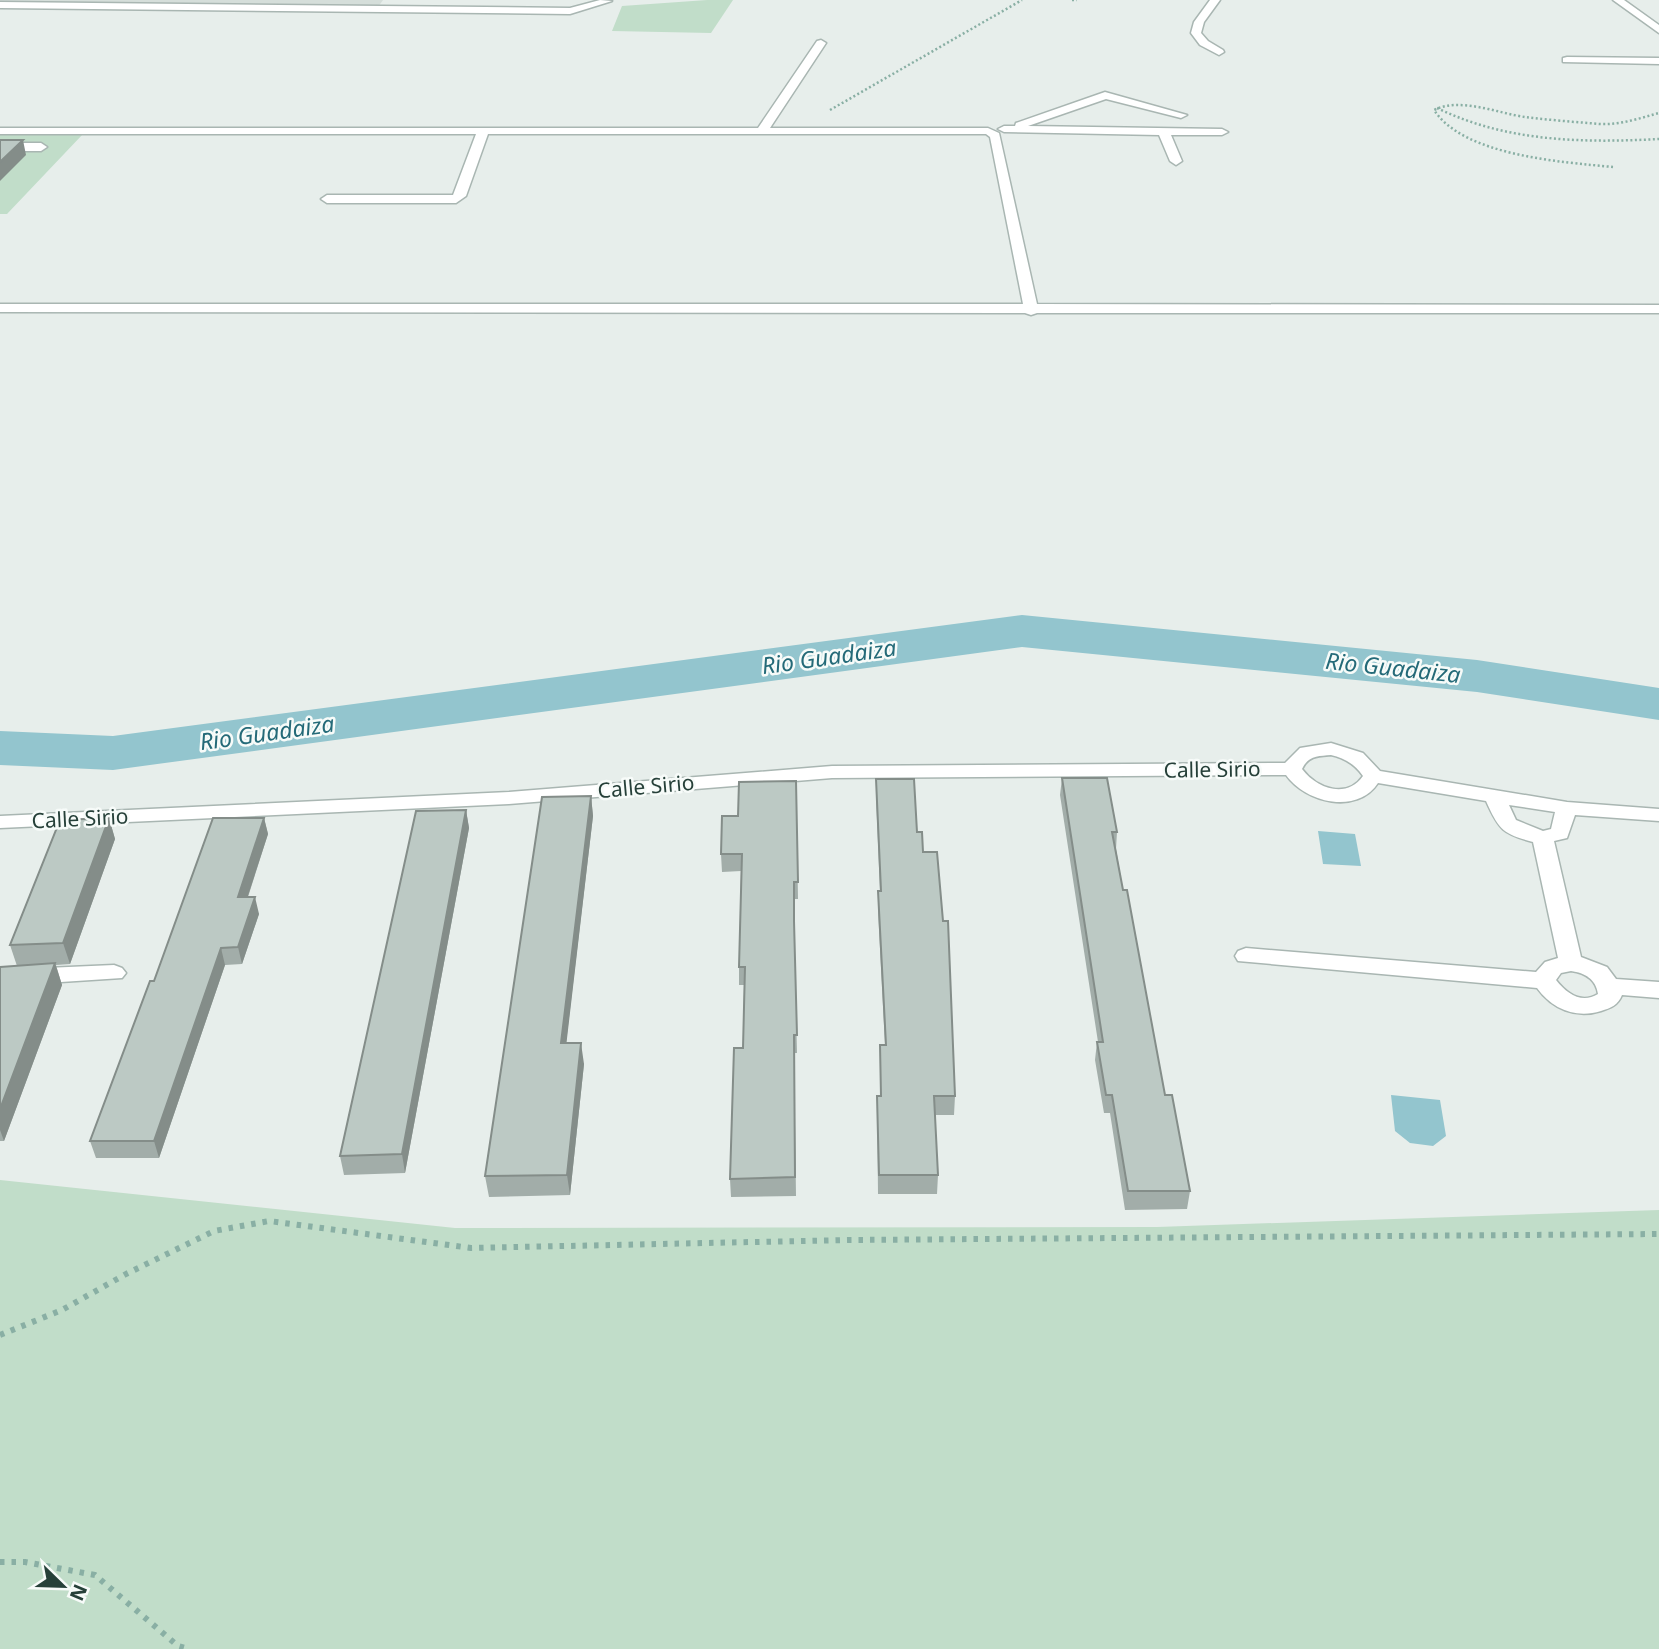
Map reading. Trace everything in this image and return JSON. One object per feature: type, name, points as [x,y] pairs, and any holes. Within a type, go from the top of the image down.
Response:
[{"type":"street","points":[[1215,0],[1199,22],[1196,33],[1204,43],[1219,52]]},
{"type":"street","points":[[1618,0],[1659,30]]},
{"type":"street","points":[[0,5],[380,3],[570,11],[607,1]]},
{"type":"street","points":[[761,132],[821,43]]},
{"type":"street","points":[[1567,60],[1659,61]]},
{"type":"street","points":[[0,131],[991,132],[1105,95],[1181,115]]},
{"type":"street","points":[[1004,129],[1222,132]]},
{"type":"street","points":[[327,199],[457,199],[483,132]]},
{"type":"street","points":[[991,132],[995,135],[1031,311]]},
{"type":"street","points":[[1164,132],[1176,161]]},
{"type":"street","points":[[0,147],[41,147]]},
{"type":"street","points":[[0,308],[1031,311],[1659,309]]},
{"type":"street","points":[[1331,749],[1351,754],[1367,764],[1373,776],[1368,787],[1354,794],[1334,796],[1314,791],[1298,781],[1292,769],[1297,757],[1310,750],[1331,749]]},
{"type":"street","name":"Calle Sirio","points":[[0,822],[509,798],[832,772],[1292,769]]},
{"type":"street","points":[[1373,776],[1567,808],[1659,815]]},
{"type":"street","points":[[1495,797],[1507,824],[1521,832],[1544,838],[1560,833],[1567,808]]},
{"type":"street","points":[[1544,838],[1571,963]]},
{"type":"street","points":[[1246,956],[1544,981]]},
{"type":"street","points":[[1571,963],[1595,971],[1605,978],[1611,986],[1610,998],[1600,1005],[1584,1007],[1566,1003],[1551,993],[1544,981],[1547,972],[1556,965],[1571,963]]},
{"type":"street","points":[[0,978],[114,973]]},
{"type":"street","points":[[1611,986],[1659,990]]},
{"type":"path","points":[[794,132],[1022,0]]},
{"type":"path","points":[[1072,0],[1077,0]]},
{"type":"path","points":[[1436,108],[1458,105],[1525,117],[1603,124],[1621,123],[1659,113]]},
{"type":"path","points":[[1436,108],[1468,122],[1524,134],[1577,140],[1659,139]]},
{"type":"path","points":[[1436,108],[1433,113],[1443,122],[1492,148],[1547,160],[1614,167]]},
{"type":"path","points":[[0,1335],[62,1310],[126,1274],[214,1231],[269,1221],[471,1248],[848,1240],[1659,1234]]},
{"type":"path","points":[[0,1562],[25,1562],[95,1575],[178,1646],[188,1649]]},
{"type":"shaded area","points":[[0,0],[383,0],[378,7],[0,5]]},
{"type":"green space","points":[[733,0],[711,33],[612,31],[622,6]]},
{"type":"green space","points":[[0,134],[83,134],[7,214],[0,214]]},
{"type":"green space","points":[[0,1180],[455,1228],[1157,1227],[1659,1210],[1659,1649],[0,1649]]},
{"type":"water","points":[[1318,831],[1355,834],[1361,866],[1323,864]]},
{"type":"water","points":[[1391,1095],[1440,1100],[1446,1136],[1433,1146],[1410,1143],[1395,1131]]},
{"type":"building","points":[[0,140],[23,140],[0,162]]},
{"type":"building","points":[[1062,778],[1107,778],[1117,832],[1112,832],[1123,890],[1127,890],[1165,1095],[1172,1095],[1190,1191],[1128,1191],[1112,1095],[1106,1095],[1097,1042],[1103,1042]]},
{"type":"building","points":[[876,779],[914,779],[917,832],[922,832],[923,852],[937,852],[943,921],[948,921],[955,1096],[934,1096],[938,1175],[879,1175],[877,1096],[881,1096],[880,1045],[886,1045],[878,891],[881,891]]},
{"type":"building","points":[[796,781],[798,882],[794,882],[797,1035],[794,1035],[795,1177],[730,1179],[734,1048],[743,1048],[745,967],[739,967],[742,854],[721,854],[722,816],[738,816],[739,782]]},
{"type":"building","points":[[591,796],[561,1043],[581,1043],[567,1175],[485,1176],[542,797]]},
{"type":"building","points":[[466,810],[402,1154],[340,1156],[416,811]]},
{"type":"building","points":[[109,818],[63,943],[10,945],[60,820]]},
{"type":"building","points":[[213,818],[264,818],[238,897],[255,897],[238,947],[221,948],[154,1141],[90,1141],[150,981],[154,981]]},
{"type":"building","points":[[55,963],[0,1109],[0,967]]},
{"type":"waterway","name":"Rio Guadaiza","points":[[0,748],[113,753],[1022,631],[1477,676],[1659,704]]}]
